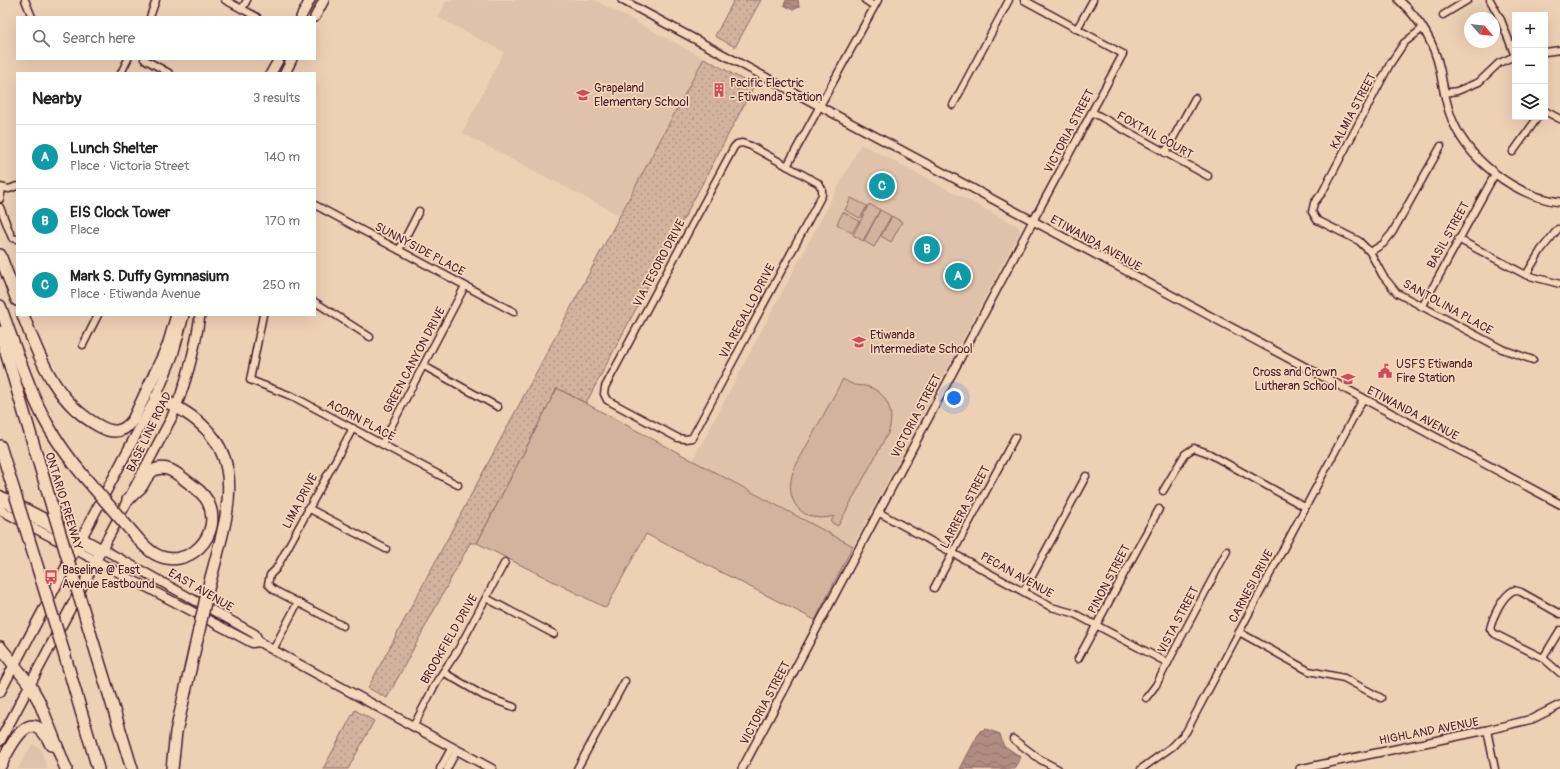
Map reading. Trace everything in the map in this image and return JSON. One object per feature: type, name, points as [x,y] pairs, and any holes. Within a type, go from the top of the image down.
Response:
[{"type":"highway","points":[[0,254],[16,297]]},
{"type":"highway","points":[[0,306],[22,369],[38,407],[64,449],[93,487],[133,533],[148,549],[156,554],[171,559],[184,558],[196,552],[203,545],[209,534],[211,516],[208,502],[201,493],[168,468],[151,472],[128,500]]},
{"type":"highway","points":[[23,316],[45,369],[57,388],[72,406],[85,417],[99,426],[114,432],[124,429],[133,420],[168,346],[177,316]]},
{"type":"highway","name":"ONTARIO FREEWAY","points":[[0,332],[132,769]]},
{"type":"highway","points":[[156,397],[177,406],[195,418],[214,437],[224,456],[228,469],[229,501],[176,732],[172,769]]},
{"type":"highway","points":[[0,446],[98,769]]},
{"type":"highway","points":[[0,647],[30,685],[40,701],[66,769]]},
{"type":"highway","points":[[0,766],[18,733],[30,727],[38,728],[46,735],[61,769]]},
{"type":"main road","points":[[302,16],[310,0]]},
{"type":"main road","points":[[316,16],[324,0]]},
{"type":"main road","points":[[272,72],[278,60]]},
{"type":"main road","points":[[286,72],[292,60]]},
{"type":"main road","name":"BASE LINE ROAD","points":[[0,692],[80,544],[156,397],[173,355],[184,316]]},
{"type":"main road","name":"BASE LINE ROAD","points":[[0,741],[177,406],[194,351],[200,316]]},
{"type":"main road","name":"EAST AVENUE","points":[[0,495],[80,544],[255,634],[259,642],[492,769]]},
{"type":"main road","points":[[0,503],[7,504],[80,544]]},
{"type":"main road","name":"EAST AVENUE","points":[[0,510],[80,544],[252,643],[259,642]]},
{"type":"street","points":[[25,0],[32,16]]},
{"type":"street","points":[[150,16],[156,0]]},
{"type":"street","points":[[225,0],[255,16]]},
{"type":"street","points":[[242,9],[247,0]]},
{"type":"street","name":"ETIWANDA AVENUE","points":[[622,0],[1560,504]]},
{"type":"street","points":[[865,0],[874,6]]},
{"type":"street","points":[[787,166],[878,0]]},
{"type":"street","points":[[953,105],[1008,0]]},
{"type":"street","points":[[1024,0],[1077,29],[1093,0]]},
{"type":"street","points":[[1399,0],[1410,10],[1423,28],[1433,46],[1451,116],[1464,141],[1479,160],[1495,174],[1520,188],[1552,201],[1560,202]]},
{"type":"street","points":[[1443,15],[1468,0]]},
{"type":"street","points":[[1490,0],[1501,20],[1512,48]]},
{"type":"street","name":"KALMIA STREET","points":[[1312,212],[1314,203],[1322,193],[1390,64],[1404,43],[1423,28]]},
{"type":"street","name":"VICTORIA STREET","points":[[742,769],[1123,54],[1077,29]]},
{"type":"street","points":[[1548,52],[1560,50]]},
{"type":"street","points":[[1444,93],[1457,91],[1479,82],[1499,63],[1512,57]]},
{"type":"street","points":[[122,72],[128,60]]},
{"type":"street","points":[[146,60],[167,72]]},
{"type":"street","points":[[1165,153],[1195,98]]},
{"type":"street","name":"FOXTAIL COURT","points":[[1092,112],[1208,176]]},
{"type":"street","points":[[1548,113],[1560,119]]},
{"type":"street","points":[[1513,152],[1536,120]]},
{"type":"street","name":"VIA TESORO DRIVE","points":[[685,439],[678,438],[607,400],[604,394],[605,387],[737,144],[747,144],[787,166]]},
{"type":"street","points":[[1370,252],[1383,244],[1392,233],[1441,146]]},
{"type":"street","name":"VIA REGALLO DRIVE","points":[[685,439],[692,438],[822,195],[822,189],[818,183],[787,166]]},
{"type":"street","name":"BASIL STREET","points":[[1422,307],[1495,174]]},
{"type":"street","points":[[0,199],[1,188],[9,190],[16,186]]},
{"type":"street","name":"SUNNYSIDE PLACE","points":[[316,206],[514,312]]},
{"type":"street","points":[[0,207],[12,238],[16,239]]},
{"type":"street","points":[[399,250],[419,211]]},
{"type":"street","name":"SANTOLINA PLACE","points":[[1312,212],[1317,220],[1359,241],[1370,252],[1383,276],[1397,293],[1502,349],[1533,360]]},
{"type":"street","points":[[1526,275],[1541,250],[1558,228]]},
{"type":"street","points":[[1458,239],[1526,275],[1560,284]]},
{"type":"street","name":"GREEN CANYON DRIVE","points":[[382,444],[465,286]]},
{"type":"street","points":[[316,303],[370,337]]},
{"type":"street","points":[[83,345],[98,316]]},
{"type":"street","name":"ACORN PLACE","points":[[262,316],[250,380],[294,397],[458,485]]},
{"type":"street","points":[[424,366],[498,407]]},
{"type":"street","name":"CARNESI DRIVE","points":[[1141,769],[1173,746],[1186,732],[1364,399]]},
{"type":"street","name":"LIMA DRIVE","points":[[298,602],[274,590],[268,584],[270,575],[276,569],[353,428]]},
{"type":"street","name":"LARRERA STREET","points":[[934,588],[1015,437]]},
{"type":"street","points":[[1163,491],[1185,454],[1194,448],[1208,453],[1306,508]]},
{"type":"street","points":[[1024,592],[1086,476]]},
{"type":"street","points":[[308,508],[386,549]]},
{"type":"street","name":"PINON STREET","points":[[1078,660],[1159,510]]},
{"type":"street","name":"PECAN AVENUE","points":[[878,512],[1051,607],[1060,608],[1097,625],[1168,663]]},
{"type":"street","name":"VISTA STREET","points":[[1146,698],[1168,663],[1227,551]]},
{"type":"street","name":"BROOKFIELD DRIVE","points":[[413,727],[443,672],[458,650],[504,562]]},
{"type":"street","points":[[1560,614],[1521,592],[1514,590],[1508,593],[1492,621],[1490,629],[1495,634],[1543,658],[1560,673]]},
{"type":"street","points":[[486,598],[554,634]]},
{"type":"street","points":[[274,650],[298,602],[343,626]]},
{"type":"street","points":[[1543,658],[1560,630]]},
{"type":"street","points":[[1239,632],[1309,671],[1344,678],[1381,698]]},
{"type":"street","points":[[443,672],[484,696],[514,707]]},
{"type":"street","points":[[577,769],[625,681]]},
{"type":"street","name":"HIGHLAND AVENUE","points":[[1300,769],[1487,730],[1532,719],[1560,705]]},
{"type":"street","points":[[1487,730],[1495,769]]},
{"type":"street","points":[[1013,739],[1041,760],[1058,769]]},
{"type":"street","points":[[440,769],[454,749]]},
{"type":"street","points":[[447,769],[454,749]]},
{"type":"shaded area","name":"Grapeland Elementary School","points":[[447,0],[594,0],[704,58],[621,216],[462,133],[504,52],[438,17]]},
{"type":"shaded area","points":[[734,0],[761,0],[735,47],[715,36]]},
{"type":"shaded area","points":[[704,58],[754,86],[586,403],[557,388],[477,543],[470,543],[387,698],[368,688]]},
{"type":"shaded area","name":"Etiwanda Intermediate School","points":[[861,144],[1019,227],[1019,233],[853,546],[693,460]]},
{"type":"shaded area","points":[[851,198],[867,206],[860,218],[845,210]]},
{"type":"shaded area","points":[[869,204],[880,210],[863,241],[853,235]]},
{"type":"shaded area","points":[[880,210],[891,216],[874,247],[864,241]]},
{"type":"shaded area","points":[[843,212],[859,221],[852,233],[837,224]]},
{"type":"shaded area","points":[[892,216],[902,222],[891,242],[881,236]]},
{"type":"shaded area","points":[[843,379],[854,385],[865,386],[876,390],[886,400],[889,406],[891,419],[888,433],[838,526],[831,522],[834,516],[823,518],[813,517],[804,513],[798,508],[793,500],[791,480],[794,469]]},
{"type":"shaded area","points":[[557,388],[853,546],[815,620],[646,534],[606,608],[477,543]]},
{"type":"shaded area","points":[[355,710],[374,721],[348,769],[323,769]]},
{"type":"shaded area","points":[[32,744],[41,749],[47,769],[18,769]]},
{"type":"water","points":[[786,0],[798,0],[799,7],[793,10],[784,5]]},
{"type":"water","points":[[986,729],[1000,734],[1003,745],[1021,757],[1015,769],[960,769],[980,731]]},
{"type":"place","name":"Pacific Electric - Etiwanda Station","points":[[719,90]]},
{"type":"place","name":"Grapeland Elementary School","points":[[583,95]]},
{"type":"place","name":"Mark S. Duffy Gymnasium","points":[[882,186]]},
{"type":"place","name":"EIS Clock Tower","points":[[927,249]]},
{"type":"place","name":"Lunch Shelter","points":[[958,276]]},
{"type":"place","name":"Etiwanda Intermediate School","points":[[859,342]]},
{"type":"place","name":"USFS Etiwanda Fire Station","points":[[1385,371]]},
{"type":"place","name":"Cross and Crown Lutheran School","points":[[1348,379]]},
{"type":"place","name":"Baseline @ East Avenue Eastbound","points":[[51,577]]}]
